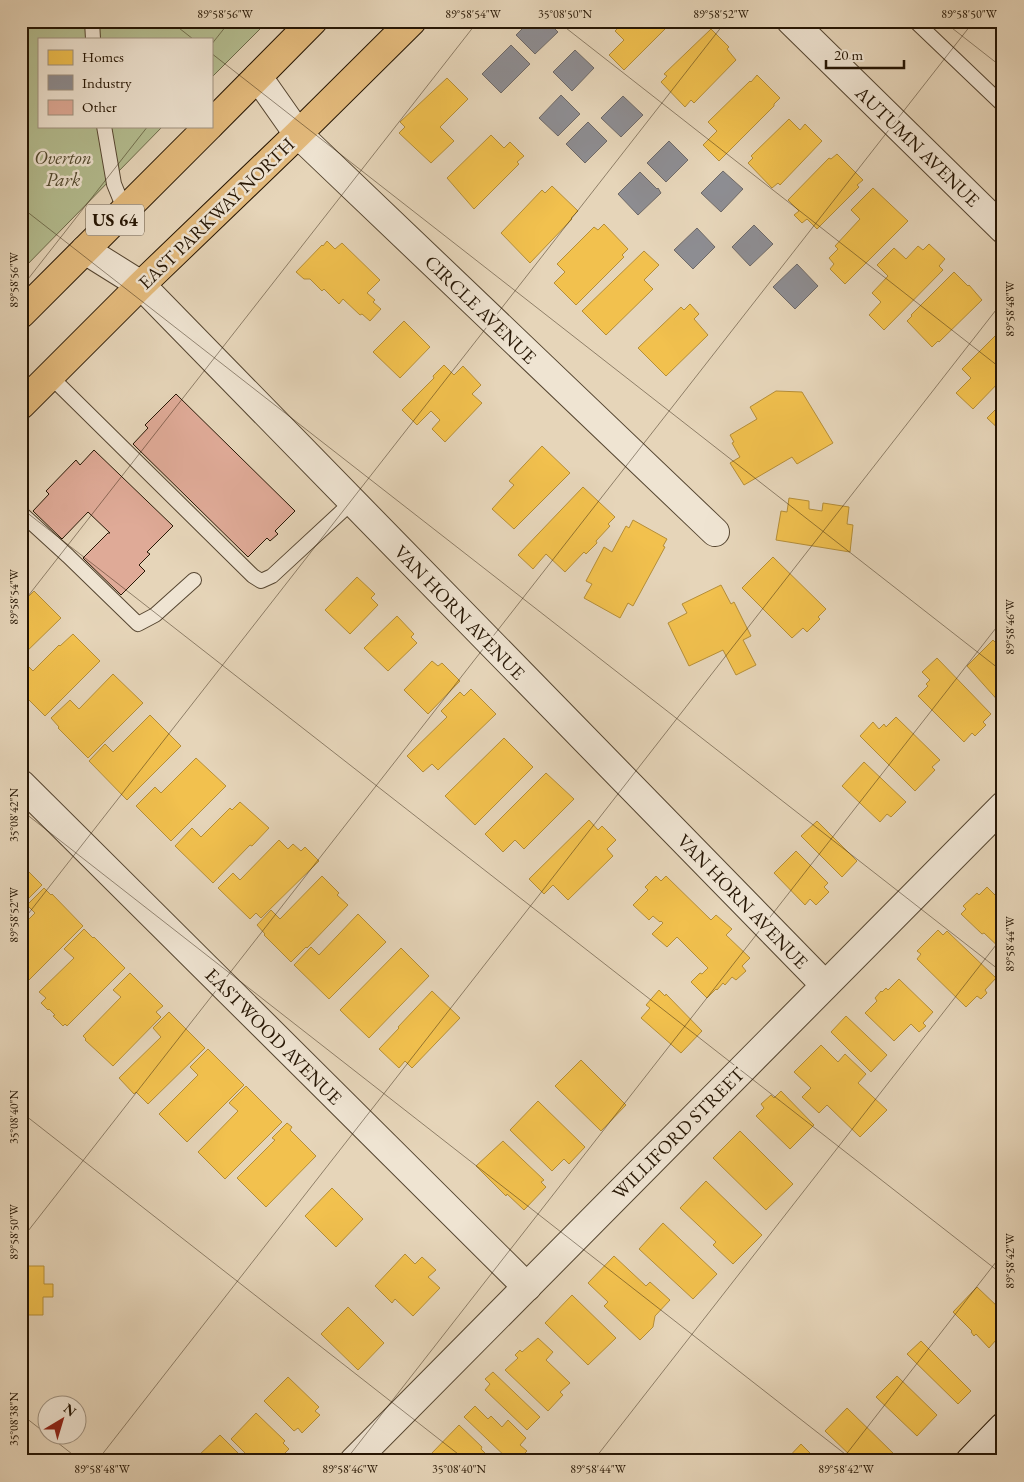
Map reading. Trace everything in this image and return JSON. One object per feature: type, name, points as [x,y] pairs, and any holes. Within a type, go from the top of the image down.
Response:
[{"type":"main road","name":"US 64","points":[[212,123],[313,21]]},
{"type":"main road","name":"EAST PARKWAY NORTH","points":[[21,405],[141,285],[412,21]]},
{"type":"main road","name":"US 64","points":[[21,314],[207,128]]},
{"type":"street","name":"AUTUMN AVENUE","points":[[791,21],[1003,229]]},
{"type":"street","name":"CIRCLE AVENUE","points":[[258,77],[298,134],[715,532]]},
{"type":"street","name":"VAN HORN AVENUE","points":[[85,250],[141,285],[824,985]]},
{"type":"street","name":"EASTWOOD AVENUE","points":[[21,784],[527,1287]]},
{"type":"street","name":"WILLIFORD STREET","points":[[354,1461],[1003,806]]},
{"type":"street","points":[[970,1461],[1003,1427]]},
{"type":"lane","points":[[92,21],[93,38]]},
{"type":"lane","points":[[915,21],[1003,106]]},
{"type":"lane","points":[[104,128],[114,184],[125,211]]},
{"type":"lane","points":[[50,376],[253,576],[261,581],[272,576],[352,502]]},
{"type":"lane","points":[[21,513],[138,624],[155,615],[194,580]]},
{"type":"green space","name":"Overton Park","points":[[21,21],[268,21],[212,77],[212,38],[38,38],[38,128],[161,128],[21,271]]},
{"type":"building: Homes","points":[[625,21],[673,21],[624,70],[609,55],[624,40],[615,31]]},
{"type":"building: Homes","points":[[711,29],[729,47],[727,49],[736,60],[694,103],[691,100],[685,107],[661,82],[667,76],[664,74]]},
{"type":"building: Homes","points":[[757,75],[780,98],[719,161],[703,145],[717,131],[708,122]]},
{"type":"building: Homes","points":[[447,78],[468,99],[440,127],[454,141],[431,163],[399,133],[405,127],[400,122]]},
{"type":"building: Homes","points":[[789,119],[800,130],[805,124],[822,141],[780,185],[778,183],[772,188],[748,163],[753,158],[751,156]]},
{"type":"building: Homes","points":[[491,135],[504,148],[510,142],[524,156],[517,162],[519,164],[474,209],[447,178]]},
{"type":"building: Homes","points":[[837,154],[863,180],[857,185],[859,187],[817,229],[807,219],[802,223],[794,215],[799,211],[788,200],[829,158],[831,159]]},
{"type":"building: Homes","points":[[552,186],[578,211],[530,263],[501,233],[542,190],[545,193]]},
{"type":"building: Homes","points":[[873,188],[908,221],[845,284],[830,269],[834,264],[829,258],[838,249],[835,246],[860,219],[851,210]]},
{"type":"building: Homes","points":[[604,224],[628,249],[622,255],[624,257],[576,305],[554,283],[565,272],[557,264],[594,227],[598,230]]},
{"type":"building: Homes","points":[[327,241],[335,249],[342,243],[380,280],[367,293],[381,309],[370,321],[362,314],[360,315],[343,299],[339,304],[324,289],[322,291],[310,279],[304,279],[296,272]]},
{"type":"building: Homes","points":[[929,244],[945,259],[939,266],[943,270],[884,330],[869,315],[881,302],[872,293],[888,276],[877,265],[894,248],[906,259],[918,246],[923,250]]},
{"type":"building: Homes","points":[[644,251],[659,265],[644,280],[653,289],[606,335],[582,311]]},
{"type":"building: Homes","points":[[954,272],[982,300],[932,347],[907,321]]},
{"type":"building: Homes","points":[[690,304],[699,314],[694,319],[708,335],[666,376],[638,348],[681,307],[684,310]]},
{"type":"building: Homes","points":[[404,321],[430,347],[400,378],[373,352]]},
{"type":"building: Homes","points":[[1003,328],[1003,378],[973,409],[956,393],[971,378],[962,369]]},
{"type":"building: Homes","points":[[444,365],[454,375],[463,366],[481,385],[472,394],[482,403],[445,442],[432,429],[440,420],[431,411],[417,425],[402,410],[434,378],[433,376]]},
{"type":"building: Homes","points":[[776,391],[802,392],[833,443],[797,464],[792,457],[744,485],[730,463],[740,457],[730,435],[757,419],[750,407]]},
{"type":"building: Homes","points":[[1003,402],[1003,433],[987,418]]},
{"type":"building: Homes","points":[[542,446],[570,473],[514,529],[492,509],[514,485],[509,481]]},
{"type":"building: Homes","points":[[583,487],[615,517],[608,524],[610,526],[596,541],[597,543],[586,554],[584,552],[565,572],[546,554],[533,569],[518,555]]},
{"type":"building: Homes","points":[[789,498],[809,501],[809,509],[822,511],[823,503],[849,507],[847,524],[853,525],[850,552],[776,540],[781,511],[787,512]]},
{"type":"building: Homes","points":[[633,520],[667,539],[663,546],[665,547],[633,606],[628,603],[620,618],[584,598],[592,584],[586,581],[604,547],[612,552],[626,526],[629,528]]},
{"type":"building: Homes","points":[[773,557],[826,609],[818,617],[820,619],[807,632],[803,628],[792,638],[742,588]]},
{"type":"building: Homes","points":[[357,577],[375,594],[371,598],[378,605],[350,634],[325,610]]},
{"type":"building: Homes","points":[[721,585],[731,604],[734,602],[751,636],[743,640],[756,665],[736,675],[723,650],[689,666],[668,623],[687,613],[682,604]]},
{"type":"building: Homes","points":[[34,591],[61,618],[21,657],[21,604]]},
{"type":"building: Homes","points":[[397,616],[414,634],[411,637],[417,643],[388,671],[364,648]]},
{"type":"building: Homes","points":[[73,634],[100,661],[45,716],[21,692],[21,665],[24,662],[33,671]]},
{"type":"building: Homes","points":[[993,640],[1003,650],[1003,703],[1001,704],[967,666]]},
{"type":"building: Homes","points":[[937,658],[991,714],[983,722],[986,725],[975,736],[972,733],[964,742],[918,696],[928,686],[926,684],[930,680],[922,672]]},
{"type":"building: Homes","points":[[432,661],[438,666],[442,663],[460,681],[428,714],[404,690]]},
{"type":"building: Homes","points":[[113,674],[143,703],[88,758],[58,728],[51,718],[70,700],[79,709]]},
{"type":"building: Homes","points":[[471,689],[496,714],[438,770],[432,764],[423,772],[407,756],[447,717],[441,711],[460,692],[464,696]]},
{"type":"building: Homes","points":[[150,715],[181,746],[127,800],[89,761],[105,744],[113,752]]},
{"type":"building: Homes","points":[[896,717],[940,760],[932,767],[935,770],[915,791],[860,736],[873,722],[879,729],[884,724],[886,727]]},
{"type":"building: Homes","points":[[504,738],[533,767],[475,825],[445,796]]},
{"type":"building: Homes","points":[[196,758],[226,786],[171,841],[136,806],[155,787],[161,793]]},
{"type":"building: Homes","points":[[864,762],[906,802],[891,817],[887,814],[880,822],[842,786]]},
{"type":"building: Homes","points":[[546,773],[574,799],[524,849],[515,840],[503,852],[485,834]]},
{"type":"building: Homes","points":[[240,802],[269,828],[213,883],[175,846],[192,828],[201,837],[230,808],[232,810]]},
{"type":"building: Homes","points":[[589,820],[598,830],[602,826],[616,840],[607,849],[613,856],[568,900],[553,885],[544,894],[529,879]]},
{"type":"building: Homes","points":[[817,821],[857,861],[842,877],[801,836]]},
{"type":"building: Homes","points":[[279,840],[288,849],[293,844],[301,851],[305,847],[319,861],[261,918],[256,913],[250,919],[218,888],[233,873],[240,880]]},
{"type":"building: Homes","points":[[796,851],[828,883],[824,887],[829,892],[816,905],[810,899],[805,905],[774,873]]},
{"type":"building: Homes","points":[[21,864],[42,885],[21,906]]},
{"type":"building: Homes","points":[[322,876],[339,893],[337,895],[348,905],[291,962],[264,935],[257,925],[271,910],[280,919]]},
{"type":"building: Homes","points":[[656,876],[661,881],[666,876],[711,920],[716,915],[732,929],[726,935],[750,958],[742,966],[746,971],[736,980],[732,977],[725,985],[723,983],[707,998],[691,982],[708,968],[677,937],[667,947],[652,934],[663,923],[653,916],[649,920],[633,905],[648,890],[645,887]]},
{"type":"building: Homes","points":[[987,887],[1003,903],[1003,951],[961,914],[966,909],[963,906],[977,893],[979,895]]},
{"type":"building: Homes","points":[[44,888],[83,926],[25,984],[21,980],[21,927],[35,913],[27,905]]},
{"type":"building: Homes","points":[[358,914],[386,942],[329,999],[294,965],[311,947],[319,955]]},
{"type":"building: Homes","points":[[84,929],[125,968],[67,1026],[65,1024],[63,1026],[53,1016],[55,1015],[41,1003],[46,998],[39,992],[74,958],[64,949]]},
{"type":"building: Homes","points":[[938,930],[943,935],[947,931],[996,978],[985,990],[987,993],[981,999],[977,996],[966,1007],[917,959],[921,954],[917,951]]},
{"type":"building: Homes","points":[[401,948],[429,976],[369,1038],[340,1010]]},
{"type":"building: Homes","points":[[130,973],[163,1006],[156,1012],[161,1017],[113,1066],[83,1036],[121,997],[113,990]]},
{"type":"building: Homes","points":[[899,979],[933,1012],[923,1023],[926,1026],[919,1032],[911,1024],[894,1041],[865,1013],[877,1001],[875,998],[881,991],[886,988],[888,990]]},
{"type":"building: Homes","points":[[659,990],[665,996],[666,994],[702,1031],[681,1053],[641,1018],[650,1008],[646,1005]]},
{"type":"building: Homes","points":[[432,991],[460,1018],[412,1068],[405,1061],[399,1068],[379,1049]]},
{"type":"building: Homes","points":[[169,1012],[205,1048],[148,1104],[136,1092],[134,1094],[119,1078],[161,1037],[153,1028]]},
{"type":"building: Homes","points":[[846,1016],[887,1055],[871,1072],[831,1032]]},
{"type":"building: Homes","points":[[821,1045],[838,1062],[845,1054],[866,1074],[858,1083],[887,1110],[860,1137],[827,1105],[819,1113],[802,1097],[811,1088],[794,1072]]},
{"type":"building: Homes","points":[[208,1049],[244,1085],[187,1142],[159,1114],[198,1075],[190,1067]]},
{"type":"building: Homes","points":[[581,1060],[626,1105],[601,1131],[555,1086]]},
{"type":"building: Homes","points":[[246,1086],[282,1122],[225,1179],[198,1152],[238,1111],[229,1103]]},
{"type":"building: Homes","points":[[781,1091],[814,1125],[790,1149],[756,1116],[764,1108],[761,1104],[771,1095],[774,1098]]},
{"type":"building: Homes","points":[[538,1101],[585,1147],[569,1164],[564,1159],[552,1171],[510,1130]]},
{"type":"building: Homes","points":[[287,1123],[292,1127],[290,1130],[316,1156],[266,1207],[237,1178],[275,1140],[272,1138]]},
{"type":"building: Homes","points":[[740,1131],[793,1184],[766,1210],[713,1158]]},
{"type":"building: Homes","points":[[503,1141],[544,1180],[541,1182],[546,1187],[524,1210],[507,1194],[506,1196],[476,1166]]},
{"type":"building: Homes","points":[[706,1181],[762,1235],[733,1264],[713,1245],[716,1242],[680,1208]]},
{"type":"building: Homes","points":[[332,1188],[363,1219],[336,1247],[305,1216]]},
{"type":"building: Homes","points":[[663,1223],[717,1274],[693,1299],[639,1249]]},
{"type":"building: Homes","points":[[405,1254],[415,1264],[422,1257],[436,1270],[428,1277],[440,1288],[413,1316],[395,1299],[392,1303],[375,1286]]},
{"type":"building: Homes","points":[[614,1256],[646,1286],[650,1282],[670,1300],[655,1316],[653,1327],[640,1340],[604,1306],[608,1302],[588,1283]]},
{"type":"building: Homes","points":[[21,1266],[44,1266],[44,1284],[53,1284],[53,1297],[43,1297],[43,1315],[21,1315]]},
{"type":"building: Homes","points":[[977,1287],[999,1308],[1003,1309],[1003,1341],[1000,1343],[996,1340],[989,1348],[976,1334],[974,1336],[972,1331],[953,1312]]},
{"type":"building: Homes","points":[[572,1295],[616,1338],[588,1365],[545,1323]]},
{"type":"building: Homes","points":[[348,1307],[384,1343],[358,1370],[321,1334]]},
{"type":"building: Homes","points":[[538,1338],[553,1352],[546,1360],[570,1383],[560,1392],[563,1395],[548,1411],[505,1370],[518,1358],[515,1355],[520,1350],[522,1352]]},
{"type":"building: Homes","points":[[921,1341],[971,1391],[958,1404],[907,1354]]},
{"type":"building: Homes","points":[[493,1372],[540,1417],[527,1430],[485,1390],[490,1384],[485,1379]]},
{"type":"building: Homes","points":[[897,1376],[937,1415],[917,1436],[876,1397]]},
{"type":"building: Homes","points":[[288,1377],[319,1407],[315,1411],[320,1415],[302,1433],[298,1428],[294,1431],[264,1401]]},
{"type":"building: Homes","points":[[475,1406],[488,1419],[491,1416],[502,1427],[508,1420],[526,1438],[520,1445],[527,1451],[517,1461],[510,1461],[464,1417]]},
{"type":"building: Homes","points":[[847,1408],[895,1455],[890,1461],[856,1461],[825,1431]]},
{"type":"building: Homes","points":[[256,1413],[285,1441],[283,1443],[289,1449],[277,1461],[253,1461],[231,1439]]},
{"type":"building: Homes","points":[[459,1425],[482,1447],[481,1449],[493,1461],[439,1461],[431,1454]]},
{"type":"building: Homes","points":[[220,1435],[246,1461],[200,1461],[197,1457]]},
{"type":"building: Homes","points":[[801,1444],[818,1461],[785,1461]]},
{"type":"building: Industry","points":[[530,21],[547,21],[558,32],[535,54],[516,35]]},
{"type":"building: Industry","points":[[511,45],[530,64],[501,93],[482,74]]},
{"type":"building: Industry","points":[[575,50],[594,68],[572,91],[553,72]]},
{"type":"building: Industry","points":[[561,95],[580,114],[558,136],[539,118]]},
{"type":"building: Industry","points":[[623,96],[643,115],[621,137],[601,118]]},
{"type":"building: Industry","points":[[588,122],[607,141],[585,163],[566,144]]},
{"type":"building: Industry","points":[[669,141],[688,160],[666,182],[647,163]]},
{"type":"building: Industry","points":[[723,171],[743,189],[721,212],[701,193]]},
{"type":"building: Industry","points":[[640,172],[661,193],[638,215],[618,194]]},
{"type":"building: Industry","points":[[754,225],[773,244],[750,266],[732,247]]},
{"type":"building: Industry","points":[[697,228],[715,247],[693,269],[674,250]]},
{"type":"building: Industry","points":[[797,264],[818,286],[795,309],[773,287]]},
{"type":"building: Other","points":[[176,394],[295,511],[275,531],[278,534],[270,541],[267,538],[248,557],[133,444],[148,428],[145,425]]},
{"type":"building: Other","points":[[94,450],[173,526],[147,552],[150,554],[139,565],[145,571],[121,595],[83,558],[110,533],[88,512],[62,539],[33,511],[49,494],[46,491],[76,460],[80,465]]}]
